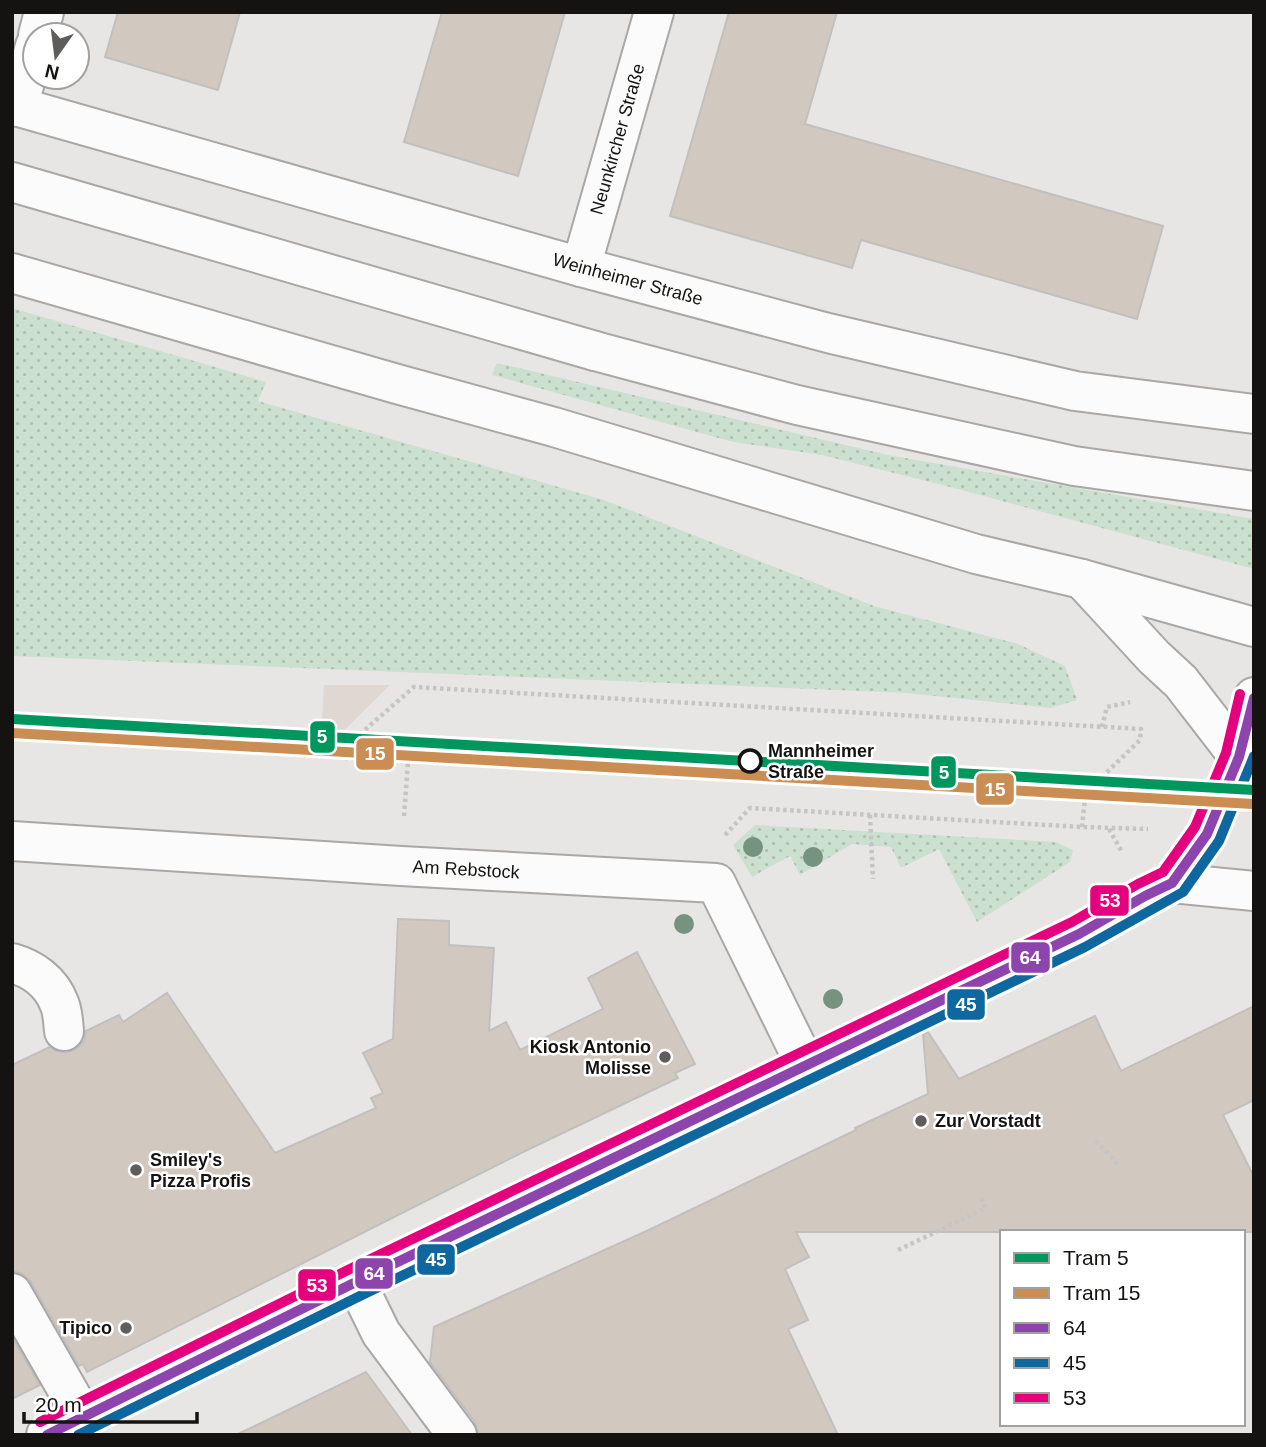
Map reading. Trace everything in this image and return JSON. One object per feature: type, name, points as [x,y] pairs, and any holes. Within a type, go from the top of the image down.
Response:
[{"type":"main road","name":"Neunkircher Straße","points":[[581,267],[654,12]]},
{"type":"main road","points":[[15,106],[21,88]]},
{"type":"main road","name":"Weinheimer Straße","points":[[15,106],[581,267],[828,333],[1075,391],[1254,414]]},
{"type":"main road","points":[[12,183],[595,351],[797,405],[1074,466],[1254,491]]},
{"type":"main road","points":[[12,273],[554,427],[976,554],[1082,579],[1254,626]]},
{"type":"main road","points":[[1082,579],[1246,752]]},
{"type":"main road","points":[[46,1435],[356,1282],[1067,940],[1172,883],[1208,834],[1246,752],[1254,697]]},
{"type":"main road","name":"Am Rebstock","points":[[12,841],[716,883]]},
{"type":"main road","points":[[716,883],[806,1066]]},
{"type":"main road","points":[[1172,883],[1254,891]]},
{"type":"main road","points":[[12,963],[36,973],[50,987],[60,1004],[64,1031]]},
{"type":"main road","points":[[356,1282],[381,1333],[457,1435]]},
{"type":"main road","points":[[12,1293],[83,1417]]},
{"type":"path","points":[[1082,827],[1084,798],[1140,740],[1141,729],[414,687],[344,748],[344,758],[1084,798]]},
{"type":"path","points":[[1102,727],[1107,707],[1132,701]]},
{"type":"path","points":[[716,883],[720,841],[750,808],[1109,828]]},
{"type":"path","points":[[870,815],[873,879]]},
{"type":"path","points":[[1096,1141],[1119,1166]]},
{"type":"path","points":[[898,1250],[986,1208],[980,1195]]},
{"type":"shaded area","points":[[324,685],[390,685],[320,754]]},
{"type":"green space","points":[[12,308],[266,382],[258,401],[604,500],[874,606],[1018,644],[1065,666],[1077,700],[1051,708],[906,693],[12,656]]},
{"type":"green space","points":[[497,363],[888,455],[1254,519],[1254,569],[822,455],[733,442],[492,375]]},
{"type":"green space","points":[[755,825],[1056,842],[1073,850],[1070,862],[977,922],[939,849],[901,868],[891,847],[852,844],[800,875],[790,856],[752,877],[733,845]]},
{"type":"building","points":[[118,12],[240,12],[218,90],[105,57]]},
{"type":"building","points":[[442,12],[565,12],[518,176],[404,142]]},
{"type":"building","points":[[729,12],[837,12],[805,124],[1163,226],[1137,319],[861,240],[852,268],[670,216]]},
{"type":"building","points":[[398,919],[449,921],[449,945],[494,948],[489,1031],[506,1022],[520,1050],[603,1009],[588,978],[637,952],[695,1064],[675,1073],[678,1078],[521,1153],[87,1372],[83,1364],[79,1366],[31,1282],[22,1274],[12,1271],[12,1065],[50,1047],[65,1053],[76,1049],[84,1041],[86,1031],[119,1015],[123,1022],[167,993],[275,1153],[376,1108],[371,1098],[383,1093],[363,1053],[393,1039]]},
{"type":"building","points":[[1254,1006],[1254,1100],[1223,1115],[1254,1177],[1254,1232],[796,1232],[809,1257],[785,1269],[808,1320],[788,1329],[838,1435],[478,1435],[475,1422],[430,1362],[434,1327],[651,1229],[928,1094],[923,1034],[928,1032],[959,1079],[1095,1016],[1121,1071]]},
{"type":"building","points":[[12,1337],[40,1385],[12,1399]]},
{"type":"building","points":[[366,1372],[412,1435],[236,1435]]},
{"type":"tram line","name":"5","points":[[12,719],[1254,790]]},
{"type":"tram line","name":"15","points":[[12,733],[1253,804]]},
{"type":"transit line","name":"53","points":[[40,1422],[350,1269],[1072,922],[1163,872],[1195,827],[1226,753],[1240,694]]},
{"type":"transit line","name":"64","points":[[47,1435],[356,1282],[1079,934],[1172,883],[1207,834],[1239,757],[1254,698]]},
{"type":"transit line","name":"45","points":[[78,1435],[362,1295],[1085,947],[1183,892],[1219,841],[1254,756]]},
{"type":"place","name":"Mannheimer Straße","points":[[750,761]]},
{"type":"place","name":"Kiosk Antonio Molisse","points":[[665,1057]]},
{"type":"place","name":"Zur Vorstadt","points":[[921,1121]]},
{"type":"place","name":"Smiley's Pizza Profis","points":[[136,1170]]},
{"type":"place","name":"Tipico","points":[[126,1328]]}]
